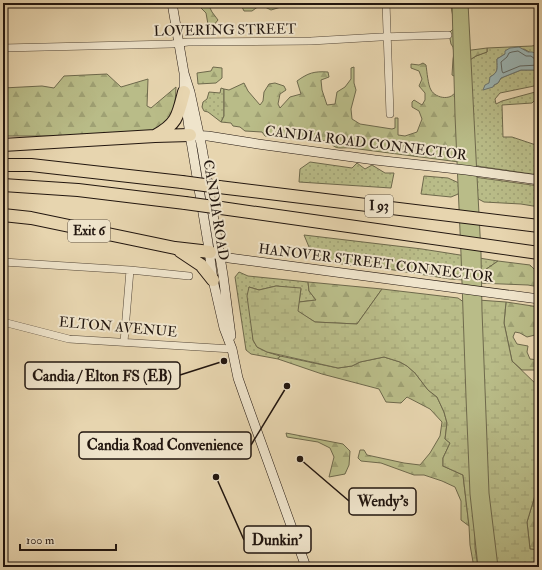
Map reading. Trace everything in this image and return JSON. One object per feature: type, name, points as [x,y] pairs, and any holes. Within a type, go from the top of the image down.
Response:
[{"type":"highway","points":[[155,136],[165,130],[175,120],[184,92]]},
{"type":"highway","points":[[3,145],[195,135]]},
{"type":"highway","name":"I 93","points":[[3,164],[39,166],[182,182],[539,226]]},
{"type":"highway","name":"I 93","points":[[3,186],[78,190],[185,203],[539,253]]},
{"type":"highway","name":"Exit 6","points":[[3,214],[31,218],[175,248]]},
{"type":"highway","points":[[175,248],[215,254]]},
{"type":"highway","points":[[175,248],[201,265],[213,280]]},
{"type":"main road","name":"CANDIA ROAD","points":[[172,3],[184,73],[190,92],[195,135],[238,378],[306,567]]},
{"type":"main road","name":"CANDIA ROAD","points":[[184,73],[184,92],[195,135]]},
{"type":"main road","name":"CANDIA ROAD CONNECTOR","points":[[195,135],[375,160],[539,180]]},
{"type":"main road","name":"CANDIA ROAD","points":[[215,254],[213,280],[224,328],[232,349]]},
{"type":"main road","name":"HANOVER STREET CONNECTOR","points":[[215,254],[230,258],[539,299]]},
{"type":"street","points":[[386,3],[390,114]]},
{"type":"street","name":"LOVERING STREET","points":[[3,48],[179,44],[188,42],[311,41],[448,35]]},
{"type":"street","points":[[3,262],[130,270],[189,276]]},
{"type":"street","points":[[124,342],[130,270]]},
{"type":"street","name":"ELTON AVENUE","points":[[3,322],[69,339],[232,349]]},
{"type":"green space","points":[[203,3],[209,3],[208,4],[212,12],[218,20],[209,30],[206,13],[201,8]]},
{"type":"green space","points":[[240,3],[290,3],[271,10],[263,6],[259,6],[252,11],[244,11]]},
{"type":"green space","points":[[451,3],[465,3],[464,51],[487,48],[487,52],[468,61],[459,162],[351,148],[338,148],[329,141],[265,136],[262,132],[245,131],[240,127],[233,126],[231,123],[221,122],[224,116],[224,89],[229,90],[244,83],[248,91],[260,105],[263,101],[264,92],[269,84],[275,83],[284,86],[286,90],[280,94],[278,104],[280,108],[290,97],[301,94],[297,81],[311,73],[328,72],[329,77],[321,80],[322,90],[327,105],[335,104],[337,92],[345,87],[351,79],[351,68],[354,67],[354,83],[356,90],[351,109],[352,119],[360,124],[392,129],[395,128],[395,118],[398,118],[398,135],[405,136],[417,132],[422,119],[419,111],[412,107],[412,102],[414,100],[422,105],[425,100],[425,93],[419,86],[422,79],[419,71],[411,68],[411,64],[419,65],[423,63],[426,65],[430,88],[433,93],[444,98],[452,96],[456,90],[456,77],[452,75],[454,53],[450,39],[450,32],[455,27]]},
{"type":"green space","points":[[452,3],[468,3],[481,253],[489,493],[498,567],[478,567],[470,494]]},
{"type":"green space","points":[[539,44],[539,57],[524,49],[505,54],[497,59],[496,72],[490,77],[494,85],[498,83],[501,78],[521,70],[537,70],[539,68],[539,85],[500,93],[495,99],[496,104],[539,91],[539,96],[532,103],[502,105],[503,137],[512,137],[539,146],[539,175],[470,165],[468,61],[487,52],[487,48],[532,46]]},
{"type":"green space","points":[[213,67],[222,68],[222,78],[216,83],[198,84],[197,73],[211,71]]},
{"type":"green space","points":[[107,74],[121,87],[148,79],[147,106],[151,108],[176,87],[174,109],[169,120],[159,128],[151,131],[66,136],[3,136],[3,88],[42,86],[54,88],[64,76]]},
{"type":"green space","points":[[221,88],[224,89],[224,116],[221,122],[208,112],[204,111],[202,107],[203,102],[207,99],[209,92],[220,93]]},
{"type":"green space","points":[[310,162],[352,168],[357,163],[365,169],[372,165],[385,173],[394,173],[391,188],[299,182],[300,169]]},
{"type":"green space","points":[[424,176],[448,178],[459,183],[463,192],[451,197],[421,194]]},
{"type":"green space","points":[[474,177],[539,186],[539,207],[521,204],[484,202],[469,194]]},
{"type":"green space","points":[[304,235],[422,249],[498,261],[482,272],[472,273],[464,280],[450,279],[375,267],[347,265],[318,259],[309,247]]},
{"type":"green space","points":[[498,261],[530,265],[539,274],[539,287],[528,285],[477,283],[472,273],[482,272]]},
{"type":"green space","points":[[239,272],[248,276],[308,282],[309,291],[316,300],[299,302],[301,289],[276,286],[259,290],[249,287],[253,340],[257,347],[280,356],[278,359],[251,354],[246,350],[235,277]]},
{"type":"green space","points":[[308,282],[382,289],[357,324],[315,322],[297,311],[299,302],[316,300],[309,291]]},
{"type":"green space","points":[[276,286],[301,288],[298,311],[315,322],[357,324],[382,289],[458,298],[465,303],[475,517],[475,548],[478,567],[473,567],[463,475],[443,466],[443,458],[450,443],[445,439],[447,423],[437,397],[428,390],[415,373],[407,366],[384,357],[360,362],[352,366],[338,368],[267,352],[257,347],[253,340],[247,296],[249,287],[259,290]]},
{"type":"green space","points":[[478,300],[506,302],[504,323],[512,361],[538,386],[539,482],[527,522],[530,549],[539,550],[539,567],[491,567]]},
{"type":"green space","points":[[506,302],[539,307],[539,327],[535,335],[527,337],[515,332],[513,337],[517,344],[528,346],[527,352],[530,359],[539,360],[539,370],[522,370],[512,361],[504,323]]},
{"type":"green space","points":[[280,356],[338,368],[352,366],[360,362],[384,357],[400,362],[415,373],[428,390],[437,397],[444,412],[447,423],[445,439],[450,443],[443,458],[443,466],[463,475],[469,526],[461,520],[461,501],[455,487],[424,475],[414,475],[381,463],[361,461],[358,458],[360,450],[364,450],[367,455],[420,465],[430,453],[440,436],[442,422],[430,409],[407,397],[401,403],[386,402],[379,389],[322,374],[278,359]]},
{"type":"green space","points":[[286,433],[343,444],[350,451],[349,465],[345,474],[329,477],[334,457],[330,448],[318,442],[287,437]]},
{"type":"green space","points":[[539,482],[539,550],[530,549],[527,522]]},
{"type":"water","points":[[519,47],[528,52],[535,53],[537,57],[539,57],[539,68],[537,70],[521,70],[501,78],[493,87],[483,90],[485,85],[489,83],[490,77],[496,72],[497,59],[505,54],[505,51],[510,48]]},
{"type":"place","name":"Candia / Elton FS (EB)","points":[[224,361]]},
{"type":"place","name":"Candia Road Convenience","points":[[287,386]]},
{"type":"place","name":"Wendy's","points":[[300,459]]},
{"type":"place","name":"Dunkin'","points":[[216,477]]}]
